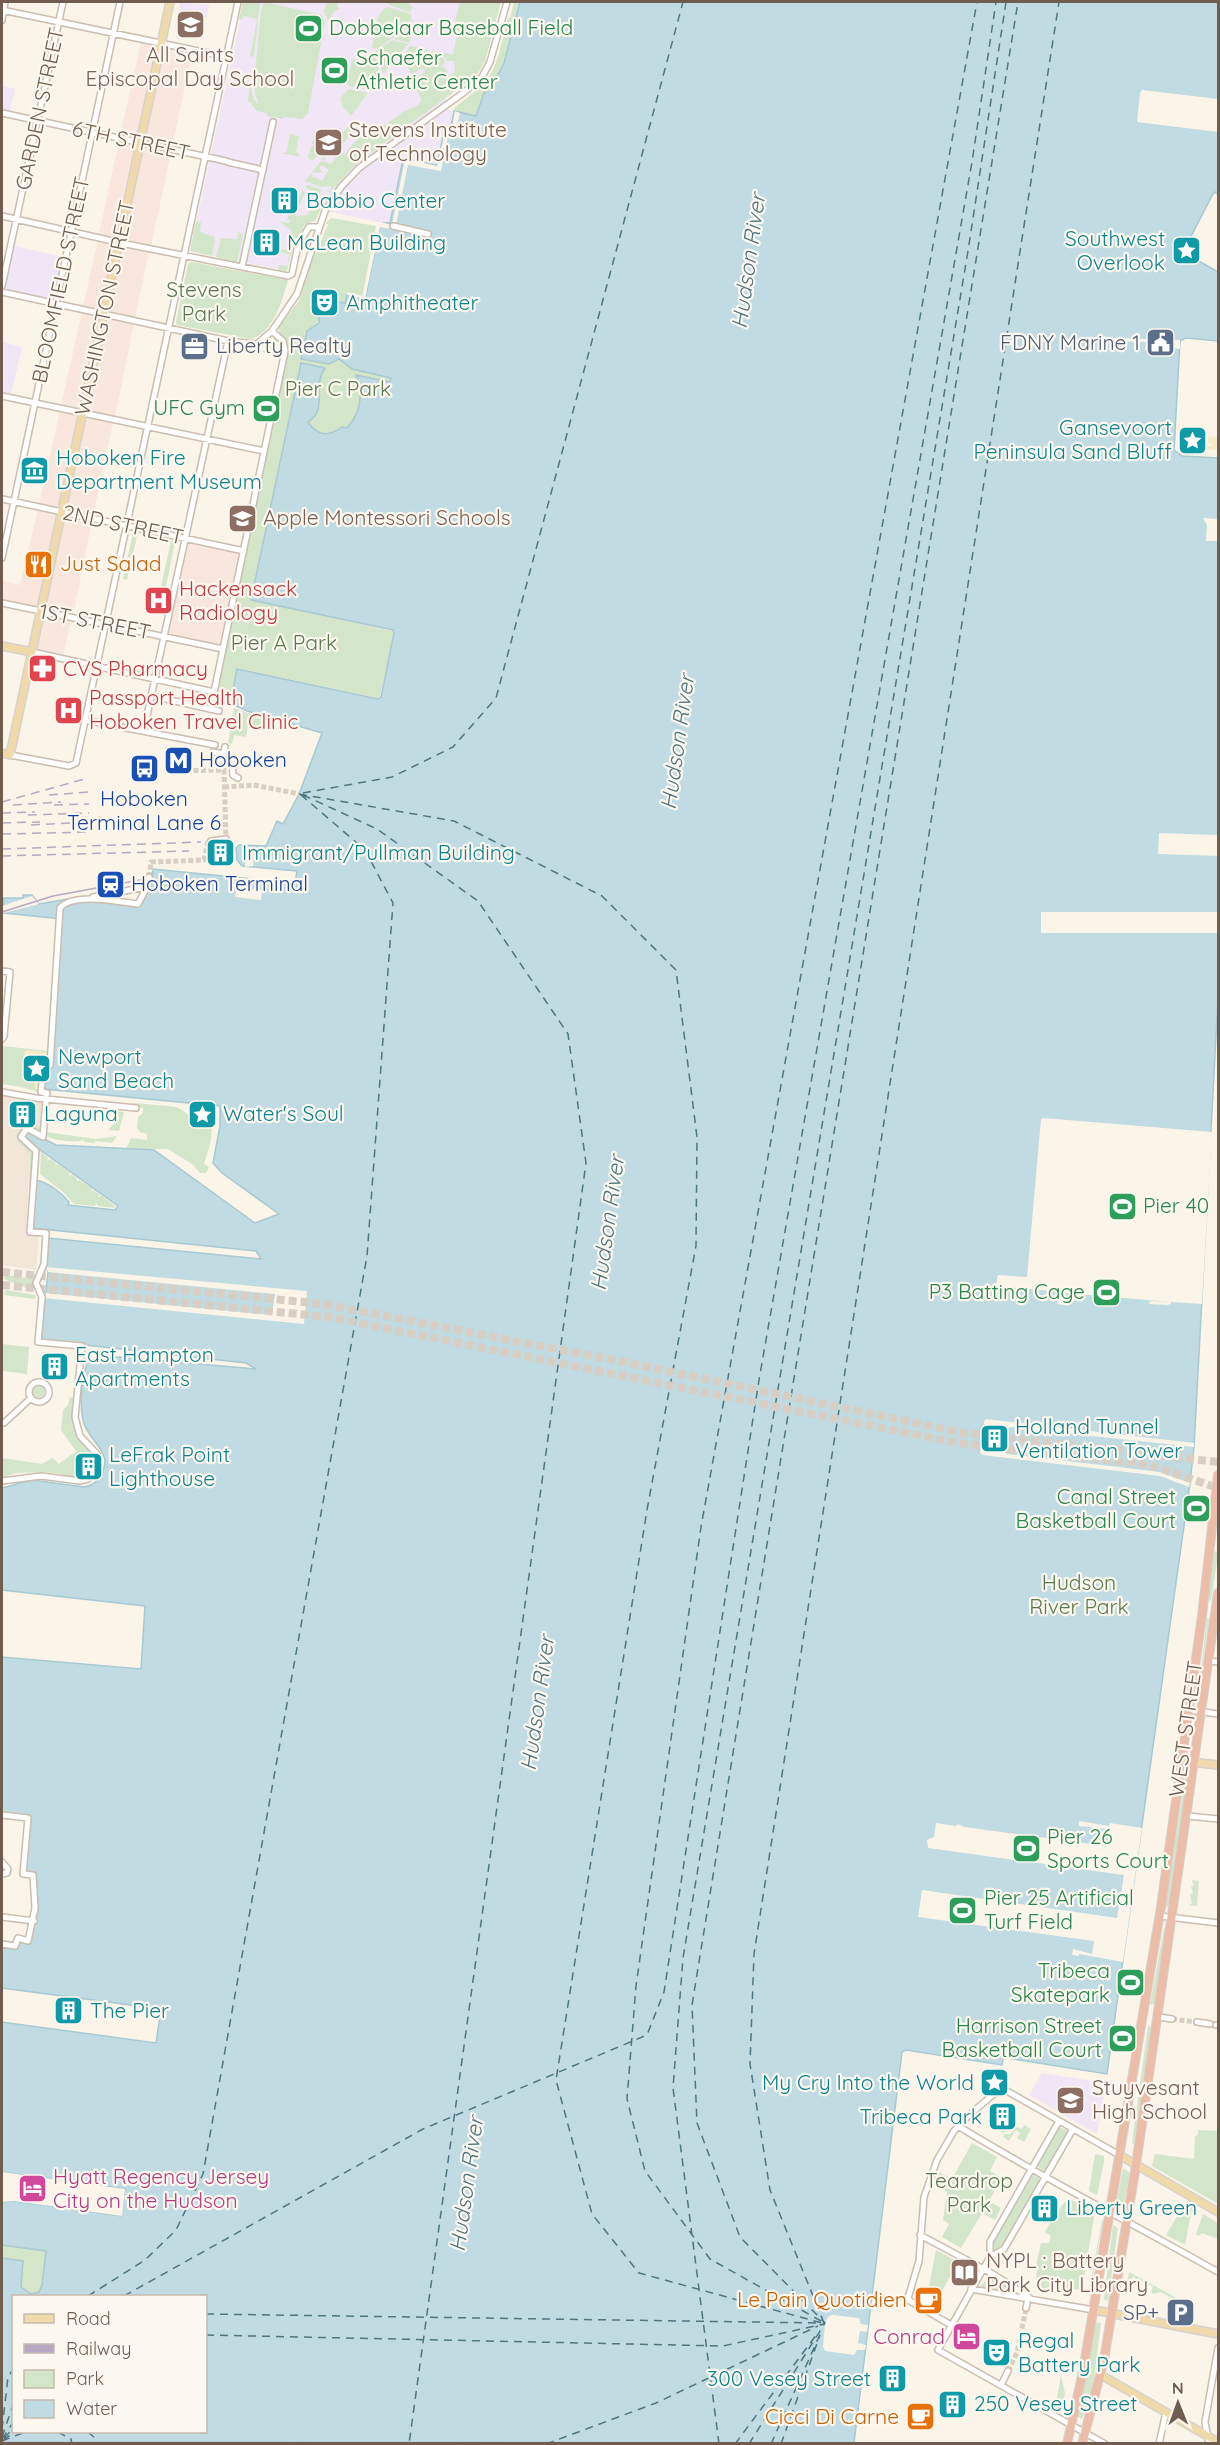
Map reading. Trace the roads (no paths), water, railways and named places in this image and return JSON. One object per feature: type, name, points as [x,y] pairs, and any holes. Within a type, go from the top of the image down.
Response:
[{"type":"highway","name":"WEST STREET","points":[[1067,2444],[1094,2310],[1160,1916],[1215,1539],[1218,1474]]},
{"type":"highway","name":"WEST STREET","points":[[1082,2444],[1101,2375],[1136,2165],[1188,1816],[1218,1593]]},
{"type":"main road","name":"WASHINGTON STREET","points":[[10,755],[170,2]]},
{"type":"main road","points":[[2,646],[32,652]]},
{"type":"main road","points":[[2,753],[10,755]]},
{"type":"main road","points":[[1182,1761],[1218,1765]]},
{"type":"main road","points":[[1121,2156],[1218,2212]]},
{"type":"main road","points":[[1094,2310],[1218,2334]]},
{"type":"main road","points":[[1101,2375],[1166,2412],[1208,2440],[1218,2442]]},
{"type":"street","points":[[2,20],[5,2]]},
{"type":"street","name":"GARDEN STREET","points":[[2,286],[63,2]]},
{"type":"street","name":"BLOOMFIELD STREET","points":[[2,558],[120,2]]},
{"type":"street","points":[[10,755],[43,762],[75,765],[238,2]]},
{"type":"street","points":[[2,292],[228,341],[257,344],[272,331],[297,294],[319,227],[331,203],[359,168],[482,77],[490,62],[507,2]]},
{"type":"street","points":[[2,11],[227,57]]},
{"type":"street","name":"6TH STREET","points":[[2,113],[263,170]]},
{"type":"street","points":[[242,267],[273,122]]},
{"type":"street","points":[[2,216],[184,256],[290,276],[298,245],[309,227],[319,227]]},
{"type":"street","points":[[393,226],[428,234]]},
{"type":"street","points":[[32,652],[214,692],[285,351],[283,341],[272,331]]},
{"type":"street","points":[[144,729],[228,341]]},
{"type":"street","points":[[2,396],[264,451]]},
{"type":"street","name":"2ND STREET","points":[[2,499],[244,551]]},
{"type":"street","name":"1ST STREET","points":[[2,603],[223,649]]},
{"type":"street","points":[[157,697],[219,711]]},
{"type":"street","points":[[85,720],[135,730],[144,729],[215,745]]},
{"type":"street","points":[[224,754],[225,747]]},
{"type":"street","points":[[213,752],[224,754],[232,759],[234,776]]},
{"type":"street","points":[[211,841],[226,839]]},
{"type":"street","points":[[2,1480],[41,1476],[83,1481],[92,1475],[98,1463],[96,1451],[80,1436],[75,1421],[82,1346],[38,1342],[42,1297],[36,1283],[44,1264],[46,1233],[30,1232],[36,1151],[21,1137],[27,1128],[43,1137],[47,1093],[41,1092],[44,1065],[50,1065],[61,905],[148,882],[138,904],[86,899]]},
{"type":"street","points":[[2,971],[10,972],[2,1039]]},
{"type":"street","points":[[2,1092],[136,1108]]},
{"type":"street","points":[[2,1423],[31,1398]]},
{"type":"street","points":[[2,1416],[9,1417]]},
{"type":"street","points":[[1209,1661],[1218,1662]]},
{"type":"street","points":[[1189,1710],[1218,1714]]},
{"type":"street","points":[[2,1815],[28,1818],[23,1874],[33,1875],[35,1900],[34,1921],[28,1941],[18,1938],[15,1946],[2,1944]]},
{"type":"street","points":[[1188,1816],[1218,1819]]},
{"type":"street","points":[[2,1862],[8,1869],[7,1873],[2,1874]]},
{"type":"street","points":[[1160,1916],[1218,1923]]},
{"type":"street","points":[[2,1917],[34,1921]]},
{"type":"street","points":[[1159,2017],[1172,2019]]},
{"type":"street","points":[[1197,2022],[1215,2025]]},
{"type":"street","points":[[951,2325],[908,2298],[919,2261],[922,2205],[927,2183],[941,2151],[958,2126],[989,2098],[1005,2090],[1121,2156]]},
{"type":"street","points":[[990,2257],[990,2242],[1059,2121]]},
{"type":"street","points":[[958,2126],[1218,2272]]},
{"type":"street","points":[[1073,2129],[1004,2249],[990,2257],[938,2350],[1105,2444]]},
{"type":"street","points":[[920,2235],[1022,2291],[1027,2303]]},
{"type":"street","points":[[971,2289],[1020,2298],[1027,2303],[1094,2310]]},
{"type":"street","points":[[1208,2440],[1205,2422],[1218,2348]]},
{"type":"street","points":[[1002,2382],[1008,2371]]},
{"type":"street","points":[[1213,2381],[1218,2386]]},
{"type":"street","points":[[1159,2444],[1166,2412]]},
{"type":"water","name":"Hudson River","points":[[520,2],[1218,2],[1218,194],[1214,192],[1183,252],[1218,272],[1218,341],[1186,338],[1180,341],[1174,450],[1182,456],[1218,458],[1218,999],[1194,1447],[1107,2074],[1007,2058],[1003,2059],[1002,2065],[906,2050],[902,2052],[854,2443],[2,2442],[2,2258],[23,2261],[21,2287],[31,2294],[39,2292],[42,2285],[46,2251],[2,2245],[2,2202],[14,2201],[121,2216],[125,2189],[2,2172],[2,2022],[156,2043],[161,2009],[2,1988],[2,1948],[18,1949],[19,1941],[29,1943],[38,1909],[36,1873],[26,1871],[30,1816],[2,1813],[2,1657],[141,1669],[145,1606],[2,1590],[2,1488],[32,1480],[84,1487],[93,1484],[99,1478],[105,1461],[100,1448],[86,1428],[81,1405],[84,1374],[88,1360],[104,1361],[105,1358],[120,1357],[256,1369],[246,1363],[41,1340],[48,1272],[46,1267],[48,1238],[261,1259],[256,1251],[32,1228],[35,1180],[58,1191],[69,1202],[68,1205],[115,1210],[118,1206],[22,1137],[28,1131],[56,1145],[154,1150],[255,1223],[279,1214],[222,1173],[213,1163],[220,1126],[220,1106],[44,1089],[47,1067],[52,1067],[62,919],[4,913],[3,898],[23,898],[23,895],[32,895],[39,904],[67,899],[140,906],[145,892],[151,892],[153,869],[295,883],[297,871],[242,866],[237,860],[236,848],[239,845],[266,846],[277,821],[283,824],[299,794],[322,733],[247,711],[230,703],[237,669],[378,699],[381,697],[394,633],[393,630],[251,600],[301,363],[325,368],[319,383],[318,411],[308,422],[315,430],[324,434],[342,427],[347,428],[352,422],[358,410],[360,396],[356,375],[390,382],[391,378],[352,369],[339,359],[329,364],[301,359],[307,331],[319,323],[319,314],[330,309],[337,302],[345,303],[347,295],[365,299],[380,226],[383,223],[390,223],[402,164],[407,160],[437,165],[444,132],[450,132],[454,111],[476,116],[484,93],[496,79],[504,63]]},
{"type":"water","points":[[328,57],[347,60],[345,68],[327,64]]},
{"type":"tunnel","points":[[173,769],[173,771],[224,770],[226,839]]},
{"type":"tunnel","points":[[224,787],[254,785],[299,794]]},
{"type":"tunnel","points":[[149,877],[151,862],[204,860],[208,841],[211,841]]},
{"type":"tunnel","points":[[2,1272],[323,1304],[619,1361],[964,1433],[1218,1462]]},
{"type":"tunnel","points":[[2,1285],[329,1317],[957,1443],[1150,1465],[1218,1488]]},
{"type":"tunnel","points":[[1172,2019],[1197,2022]]},
{"type":"tunnel","points":[[1008,2371],[1017,2353],[1026,2308]]},
{"type":"tram line","points":[[2,912],[53,896],[140,880]]},
{"type":"railway","points":[[2,802],[88,778]]},
{"type":"railway","points":[[49,795],[89,792]]},
{"type":"railway","points":[[13,805],[61,802]]},
{"type":"railway","points":[[54,805],[89,804]]},
{"type":"railway","points":[[2,813],[35,812]]},
{"type":"railway","points":[[28,815],[89,813]]},
{"type":"railway","points":[[2,823],[40,822]]},
{"type":"railway","points":[[31,825],[90,822]]},
{"type":"railway","points":[[2,834],[90,832]]},
{"type":"railway","points":[[2,849],[201,842]]},
{"type":"railway","points":[[2,856],[189,851]]},
{"type":"place","name":"All Saints Episcopal Day School","points":[[190,24]]},
{"type":"place","name":"Dobbelaar Baseball Field","points":[[308,28]]},
{"type":"place","name":"Schaefer Athletic Center","points":[[335,70]]},
{"type":"place","name":"Stevens Institute of Technology","points":[[328,142]]},
{"type":"place","name":"Babbio Center","points":[[285,201]]},
{"type":"place","name":"McLean Building","points":[[266,243]]},
{"type":"place","name":"Southwest Overlook","points":[[1186,251]]},
{"type":"place","name":"Amphitheater","points":[[325,303]]},
{"type":"place","name":"FDNY Marine 1","points":[[1161,343]]},
{"type":"place","name":"Liberty Realty","points":[[195,346]]},
{"type":"place","name":"UFC Gym","points":[[266,408]]},
{"type":"place","name":"Gansevoort Peninsula Sand Bluff","points":[[1193,440]]},
{"type":"place","name":"Hoboken Fire Department Museum","points":[[35,470]]},
{"type":"place","name":"Apple Montessori Schools","points":[[242,518]]},
{"type":"place","name":"Just Salad","points":[[39,564]]},
{"type":"place","name":"Hackensack Radiology","points":[[158,601]]},
{"type":"place","name":"CVS Pharmacy","points":[[42,669]]},
{"type":"place","name":"Passport Health Hoboken Travel Clinic","points":[[68,710]]},
{"type":"place","name":"Hoboken","points":[[178,760]]},
{"type":"place","name":"Hoboken Terminal Lane 6","points":[[144,768]]},
{"type":"place","name":"Immigrant/Pullman Building","points":[[221,853]]},
{"type":"place","name":"Hoboken Terminal","points":[[110,884]]},
{"type":"place","name":"Newport Sand Beach","points":[[37,1069]]},
{"type":"place","name":"Laguna","points":[[23,1114]]},
{"type":"place","name":"Water's Soul","points":[[202,1114]]},
{"type":"place","name":"Pier 40","points":[[1122,1206]]},
{"type":"place","name":"P3 Batting Cage","points":[[1106,1292]]},
{"type":"place","name":"East Hampton Apartments","points":[[54,1367]]},
{"type":"place","name":"Holland Tunnel Ventilation Tower","points":[[994,1439]]},
{"type":"place","name":"LeFrak Point Lighthouse","points":[[88,1467]]},
{"type":"place","name":"Canal Street Basketball Court","points":[[1197,1509]]},
{"type":"place","name":"Pier 26 Sports Court","points":[[1026,1849]]},
{"type":"place","name":"Pier 25 Artificial Turf Field","points":[[963,1910]]},
{"type":"place","name":"Tribeca Skatepark","points":[[1131,1983]]},
{"type":"place","name":"The Pier","points":[[69,2011]]},
{"type":"place","name":"Harrison Street Basketball Court","points":[[1123,2038]]},
{"type":"place","name":"My Cry Into the World","points":[[995,2083]]},
{"type":"place","name":"Stuyvesant High School","points":[[1071,2100]]},
{"type":"place","name":"Tribeca Park","points":[[1003,2117]]},
{"type":"place","name":"Hyatt Regency Jersey City on the Hudson","points":[[32,2189]]},
{"type":"place","name":"Liberty Green","points":[[1045,2208]]},
{"type":"place","name":"NYPL : Battery Park City Library","points":[[965,2273]]},
{"type":"place","name":"Le Pain Quotidien","points":[[928,2300]]},
{"type":"place","name":"SP+","points":[[1180,2313]]},
{"type":"place","name":"Conrad","points":[[966,2337]]},
{"type":"place","name":"Regal Battery Park","points":[[997,2353]]},
{"type":"place","name":"300 Vesey Street","points":[[892,2379]]},
{"type":"place","name":"250 Vesey Street","points":[[953,2404]]},
{"type":"place","name":"Cicci Di Carne","points":[[920,2417]]},
{"type":"park label","name":"Stevens Park","points":[[204,302]]},
{"type":"park label","name":"Pier C Park","points":[[338,389]]},
{"type":"park label","name":"Pier A Park","points":[[284,643]]},
{"type":"park label","name":"Hudson River Park","points":[[1079,1595]]},
{"type":"park label","name":"Teardrop Park","points":[[969,2193]]}]
